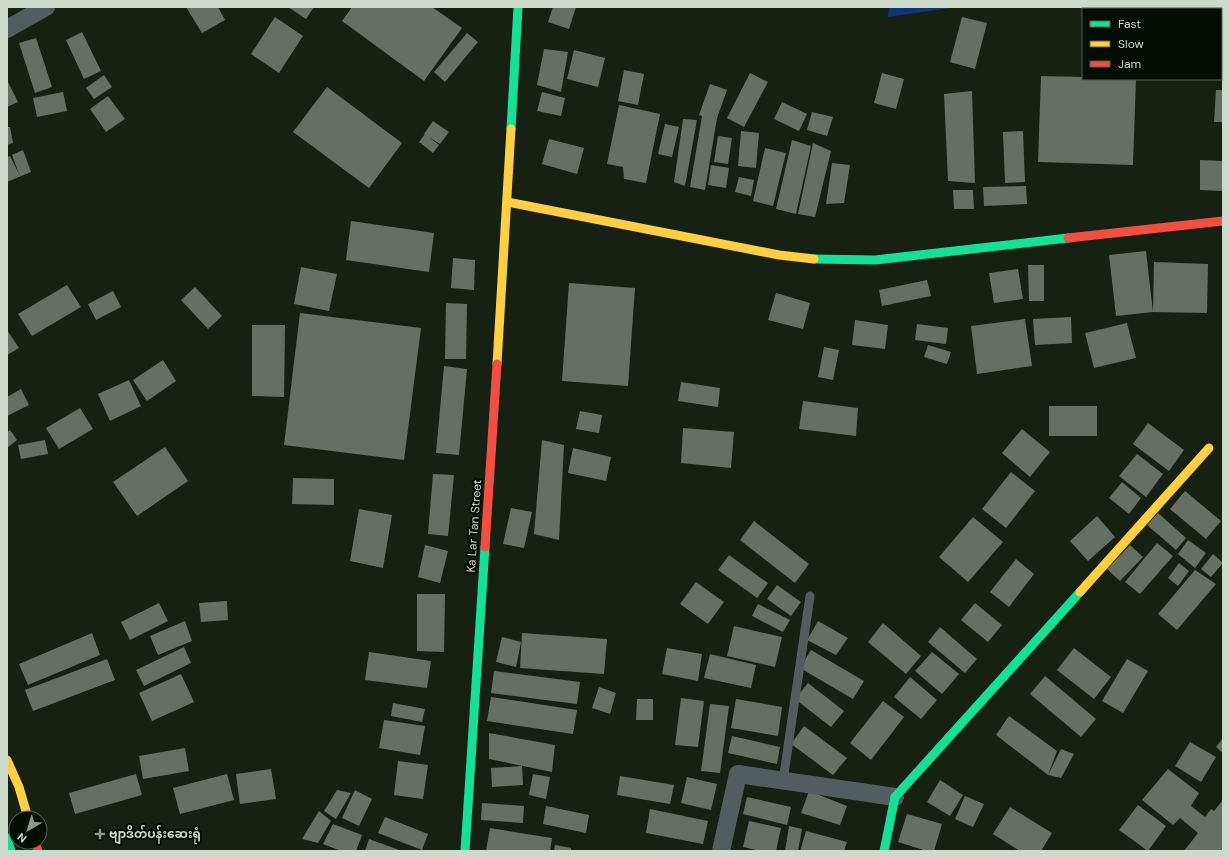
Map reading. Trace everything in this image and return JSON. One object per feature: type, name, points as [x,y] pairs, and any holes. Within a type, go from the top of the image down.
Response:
[{"type":"street","points":[[7,29],[46,7]]},
{"type":"street","name":"Ka Lar Tan Street","points":[[465,851],[507,202],[518,7]]},
{"type":"street","points":[[507,202],[779,255],[827,260],[875,260],[1223,221]]},
{"type":"street","points":[[884,851],[895,798],[1209,448]]},
{"type":"street","points":[[7,760],[19,787],[26,810]]},
{"type":"street","points":[[720,851],[738,774],[895,798]]},
{"type":"street","points":[[7,838],[11,851]]},
{"type":"lane","points":[[783,781],[810,596]]},
{"type":"water","points":[[889,7],[957,7],[888,17]]},
{"type":"water","points":[[1072,7],[1176,7],[1175,8],[1082,9]]},
{"type":"building","points":[[186,7],[218,7],[225,20],[202,33]]},
{"type":"building","points":[[288,7],[314,7],[306,19]]},
{"type":"building","points":[[352,7],[432,7],[462,28],[424,81],[342,21]]},
{"type":"building","points":[[553,7],[576,7],[569,29],[548,22]]},
{"type":"building","points":[[275,17],[303,36],[279,73],[251,54]]},
{"type":"building","points":[[962,17],[987,23],[975,69],[950,62]]},
{"type":"building","points":[[82,32],[101,71],[84,79],[66,40]]},
{"type":"building","points":[[467,33],[478,42],[445,82],[434,72]]},
{"type":"building","points":[[36,38],[52,87],[35,93],[19,43]]},
{"type":"building","points":[[544,49],[568,52],[561,92],[537,85]]},
{"type":"building","points":[[574,50],[605,58],[598,87],[567,79]]},
{"type":"building","points":[[624,70],[644,74],[638,105],[618,101]]},
{"type":"building","points":[[750,73],[768,82],[744,127],[727,118]]},
{"type":"building","points":[[882,73],[904,79],[896,109],[874,103]]},
{"type":"building","points":[[104,75],[112,87],[94,99],[86,88]]},
{"type":"building","points":[[1041,76],[1082,77],[1082,80],[1136,80],[1133,165],[1038,162]]},
{"type":"building","points":[[7,80],[18,102],[7,107]]},
{"type":"building","points":[[710,84],[727,90],[717,118],[705,190],[690,187],[702,116],[699,115]]},
{"type":"building","points":[[327,87],[402,143],[369,188],[293,132]]},
{"type":"building","points":[[1216,90],[1223,90],[1223,122],[1214,122]]},
{"type":"building","points":[[972,91],[975,183],[948,181],[944,94]]},
{"type":"building","points":[[63,92],[67,111],[37,117],[33,98]]},
{"type":"building","points":[[542,92],[565,98],[561,116],[537,111]]},
{"type":"building","points":[[108,96],[125,119],[106,132],[90,109]]},
{"type":"building","points":[[782,102],[807,114],[799,131],[774,119]]},
{"type":"building","points":[[619,105],[660,114],[646,183],[624,179],[623,167],[607,164]]},
{"type":"building","points":[[812,112],[833,117],[827,136],[807,130]]},
{"type":"building","points":[[683,119],[697,120],[685,186],[674,182]]},
{"type":"building","points":[[433,121],[449,132],[440,144],[424,134]]},
{"type":"building","points":[[665,124],[679,127],[672,157],[658,154]]},
{"type":"building","points":[[7,127],[10,127],[13,143],[7,145]]},
{"type":"building","points":[[741,131],[759,133],[756,168],[738,166]]},
{"type":"building","points":[[1023,131],[1025,182],[1005,183],[1003,132]]},
{"type":"building","points":[[425,134],[439,145],[433,153],[419,142]]},
{"type":"building","points":[[718,136],[732,138],[728,164],[714,162]]},
{"type":"building","points":[[549,139],[584,148],[577,174],[542,164]]},
{"type":"building","points":[[792,140],[811,146],[796,214],[776,209]]},
{"type":"building","points":[[813,143],[831,151],[815,217],[798,214]]},
{"type":"building","points":[[765,148],[786,153],[773,206],[753,201]]},
{"type":"building","points":[[23,150],[31,172],[7,182],[7,157],[10,156],[19,174],[12,155]]},
{"type":"building","points":[[1200,160],[1223,161],[1223,191],[1200,190]]},
{"type":"building","points":[[832,163],[850,165],[844,203],[826,204]]},
{"type":"building","points":[[711,165],[729,168],[726,188],[708,185]]},
{"type":"building","points":[[739,177],[754,180],[751,196],[735,192]]},
{"type":"building","points":[[1026,186],[1027,204],[984,206],[983,187]]},
{"type":"building","points":[[953,190],[973,190],[974,209],[954,209]]},
{"type":"building","points":[[351,221],[434,233],[429,272],[346,260]]},
{"type":"building","points":[[1146,251],[1153,312],[1116,316],[1109,255]]},
{"type":"building","points":[[453,258],[475,260],[474,290],[451,288]]},
{"type":"building","points":[[1154,262],[1208,264],[1207,313],[1153,312]]},
{"type":"building","points":[[1028,265],[1044,265],[1044,301],[1029,301]]},
{"type":"building","points":[[301,267],[337,274],[329,311],[294,304]]},
{"type":"building","points":[[1018,269],[1023,299],[994,303],[989,273]]},
{"type":"building","points":[[927,280],[931,296],[882,306],[879,290]]},
{"type":"building","points":[[569,283],[635,288],[628,386],[562,381]]},
{"type":"building","points":[[67,285],[81,307],[32,336],[18,314]]},
{"type":"building","points":[[195,287],[222,316],[208,329],[181,300]]},
{"type":"building","points":[[113,291],[121,307],[96,320],[88,304]]},
{"type":"building","points":[[776,293],[810,303],[803,329],[768,320]]},
{"type":"building","points":[[446,303],[467,304],[466,359],[445,359]]},
{"type":"building","points":[[300,313],[421,328],[404,460],[284,445]]},
{"type":"building","points":[[1071,317],[1072,343],[1035,345],[1033,319]]},
{"type":"building","points":[[1025,319],[1032,366],[977,374],[971,326]]},
{"type":"building","points":[[855,320],[888,325],[885,349],[852,345]]},
{"type":"building","points":[[1127,323],[1136,358],[1094,368],[1085,333]]},
{"type":"building","points":[[917,324],[948,328],[946,344],[915,340]]},
{"type":"building","points":[[252,325],[285,325],[284,397],[252,396]]},
{"type":"building","points":[[7,330],[19,348],[7,355]]},
{"type":"building","points":[[928,345],[951,352],[947,364],[924,357]]},
{"type":"building","points":[[824,347],[839,350],[833,380],[818,377]]},
{"type":"building","points":[[163,360],[176,381],[147,401],[133,380]]},
{"type":"building","points":[[444,366],[467,369],[459,455],[436,453]]},
{"type":"building","points":[[129,380],[141,406],[110,421],[98,394]]},
{"type":"building","points":[[681,382],[720,388],[718,407],[678,401]]},
{"type":"building","points":[[21,389],[29,405],[7,416],[7,397]]},
{"type":"building","points":[[803,401],[858,408],[856,436],[799,429]]},
{"type":"building","points":[[1049,406],[1097,406],[1097,436],[1049,436]]},
{"type":"building","points":[[80,408],[93,429],[59,449],[46,428]]},
{"type":"building","points":[[580,411],[602,415],[599,433],[576,429]]},
{"type":"building","points":[[1148,423],[1184,450],[1169,471],[1133,444]]},
{"type":"building","points":[[683,428],[734,432],[731,468],[681,463]]},
{"type":"building","points":[[1022,429],[1050,452],[1030,477],[1002,453]]},
{"type":"building","points":[[10,430],[17,440],[7,448],[7,432]]},
{"type":"building","points":[[45,440],[48,454],[21,459],[18,445]]},
{"type":"building","points":[[542,440],[564,445],[559,540],[534,534]]},
{"type":"building","points":[[165,447],[188,481],[137,516],[113,482]]},
{"type":"building","points":[[573,448],[611,457],[606,481],[568,473]]},
{"type":"building","points":[[1137,454],[1163,474],[1146,497],[1119,476]]},
{"type":"building","points":[[1011,472],[1035,491],[1006,528],[982,509]]},
{"type":"building","points":[[433,474],[454,475],[448,536],[428,534]]},
{"type":"building","points":[[293,478],[334,479],[334,505],[292,504]]},
{"type":"building","points":[[1122,482],[1141,498],[1129,514],[1109,498]]},
{"type":"building","points":[[1185,491],[1221,521],[1206,539],[1170,509]]},
{"type":"building","points":[[511,508],[532,512],[524,548],[503,544]]},
{"type":"building","points":[[359,509],[392,515],[383,568],[350,561]]},
{"type":"building","points":[[1158,513],[1186,538],[1176,550],[1147,525]]},
{"type":"building","points":[[1097,516],[1115,537],[1088,561],[1070,541]]},
{"type":"building","points":[[973,517],[1003,542],[968,582],[939,557]]},
{"type":"building","points":[[754,521],[809,564],[795,583],[740,540]]},
{"type":"building","points":[[1188,540],[1206,553],[1195,568],[1178,554]]},
{"type":"building","points":[[1157,543],[1173,556],[1140,594],[1125,582]]},
{"type":"building","points":[[425,545],[448,551],[440,583],[418,577]]},
{"type":"building","points":[[1130,545],[1143,557],[1120,581],[1107,569]]},
{"type":"building","points":[[1213,554],[1223,563],[1211,577],[1201,569]]},
{"type":"building","points":[[729,555],[768,583],[757,598],[718,570]]},
{"type":"building","points":[[1016,559],[1034,574],[1009,607],[990,592]]},
{"type":"building","points":[[1179,563],[1189,571],[1178,586],[1168,578]]},
{"type":"building","points":[[1195,570],[1216,584],[1177,630],[1158,614]]},
{"type":"building","points":[[696,582],[724,602],[708,624],[680,604]]},
{"type":"building","points":[[777,585],[801,602],[791,616],[767,599]]},
{"type":"building","points":[[417,594],[445,594],[444,652],[417,651]]},
{"type":"building","points":[[227,601],[228,620],[201,622],[199,603]]},
{"type":"building","points":[[159,603],[168,621],[130,640],[121,622]]},
{"type":"building","points":[[975,603],[1002,625],[988,642],[961,620]]},
{"type":"building","points":[[758,604],[790,620],[783,632],[752,616]]},
{"type":"building","points":[[185,621],[192,641],[158,655],[150,636]]},
{"type":"building","points":[[818,621],[848,638],[836,655],[807,640]]},
{"type":"building","points":[[883,623],[921,656],[906,674],[868,642]]},
{"type":"building","points":[[734,626],[782,637],[775,667],[727,656]]},
{"type":"building","points":[[940,627],[977,659],[965,673],[928,642]]},
{"type":"building","points":[[92,633],[100,655],[28,685],[19,664]]},
{"type":"building","points":[[522,633],[607,639],[604,674],[520,668]]},
{"type":"building","points":[[502,637],[521,642],[516,667],[496,662]]},
{"type":"building","points":[[184,647],[191,663],[144,686],[136,670]]},
{"type":"building","points":[[667,648],[702,654],[698,681],[662,674]]},
{"type":"building","points":[[1074,648],[1111,677],[1094,699],[1057,670]]},
{"type":"building","points":[[811,650],[864,681],[853,699],[800,668]]},
{"type":"building","points":[[369,652],[431,661],[427,688],[365,680]]},
{"type":"building","points":[[932,652],[959,674],[942,694],[915,671]]},
{"type":"building","points":[[710,654],[756,665],[751,688],[704,678]]},
{"type":"building","points":[[107,659],[115,680],[33,711],[25,690]]},
{"type":"building","points":[[1127,659],[1148,671],[1123,713],[1102,701]]},
{"type":"building","points":[[494,671],[580,682],[577,704],[491,693]]},
{"type":"building","points":[[181,674],[194,702],[152,721],[139,693]]},
{"type":"building","points":[[1045,676],[1096,719],[1081,737],[1030,694]]},
{"type":"building","points":[[910,677],[937,700],[921,719],[894,697]]},
{"type":"building","points":[[808,683],[844,711],[831,727],[795,699]]},
{"type":"building","points":[[599,687],[616,693],[610,714],[592,708]]},
{"type":"building","points":[[491,697],[577,710],[573,734],[487,721]]},
{"type":"building","points":[[681,698],[704,701],[698,747],[675,745]]},
{"type":"building","points":[[637,699],[653,699],[653,720],[636,720]]},
{"type":"building","points":[[736,699],[782,707],[778,736],[731,728]]},
{"type":"building","points":[[883,701],[904,717],[871,760],[850,743]]},
{"type":"building","points":[[393,703],[425,709],[422,722],[391,716]]},
{"type":"building","points":[[710,704],[729,706],[720,773],[701,771]]},
{"type":"building","points":[[1009,716],[1057,751],[1048,775],[996,735]]},
{"type":"building","points":[[384,720],[425,726],[420,755],[379,748]]},
{"type":"building","points":[[804,726],[847,758],[833,775],[791,744]]},
{"type":"building","points":[[489,733],[555,745],[552,772],[489,759]]},
{"type":"building","points":[[732,736],[780,747],[777,764],[728,753]]},
{"type":"building","points":[[1223,738],[1223,753],[1216,747]]},
{"type":"building","points":[[1190,742],[1216,757],[1201,782],[1175,766]]},
{"type":"building","points":[[185,748],[189,771],[143,779],[139,756]]},
{"type":"building","points":[[1061,749],[1074,754],[1061,778],[1048,775]]},
{"type":"building","points":[[398,761],[428,765],[423,799],[394,795]]},
{"type":"building","points":[[522,766],[523,785],[492,787],[491,768]]},
{"type":"building","points":[[271,769],[276,799],[240,804],[236,774]]},
{"type":"building","points":[[1168,769],[1199,793],[1191,806],[1205,817],[1211,809],[1214,811],[1223,800],[1223,851],[1184,851],[1198,833],[1180,818],[1173,825],[1142,800]]},
{"type":"building","points":[[136,774],[142,795],[75,814],[69,793]]},
{"type":"building","points":[[227,774],[234,800],[180,814],[173,788]]},
{"type":"building","points":[[533,774],[550,777],[546,799],[529,795]]},
{"type":"building","points":[[620,776],[674,785],[670,804],[617,795]]},
{"type":"building","points":[[687,777],[717,784],[711,810],[681,803]]},
{"type":"building","points":[[940,780],[963,795],[950,816],[927,802]]},
{"type":"building","points":[[337,790],[351,793],[336,819],[324,811]]},
{"type":"building","points":[[355,790],[372,799],[359,826],[342,818]]},
{"type":"building","points":[[809,791],[847,806],[840,825],[801,813]]},
{"type":"building","points":[[965,796],[984,804],[973,827],[955,819]]},
{"type":"building","points":[[747,797],[791,807],[787,825],[743,814]]},
{"type":"building","points":[[482,803],[524,806],[523,823],[481,820]]},
{"type":"building","points":[[1138,805],[1166,826],[1148,851],[1119,830]]},
{"type":"building","points":[[546,806],[589,815],[586,833],[543,824]]},
{"type":"building","points":[[1010,807],[1052,833],[1041,851],[1020,851],[993,834]]},
{"type":"building","points":[[650,809],[708,821],[703,844],[646,833]]},
{"type":"building","points":[[319,811],[331,821],[318,843],[302,839]]},
{"type":"building","points":[[907,814],[942,824],[934,851],[927,851],[898,842]]},
{"type":"building","points":[[385,817],[428,834],[422,850],[378,833]]},
{"type":"building","points":[[749,821],[781,828],[776,851],[760,851],[743,847]]},
{"type":"building","points":[[333,824],[362,835],[356,851],[341,851],[323,844]]},
{"type":"building","points":[[789,826],[802,829],[798,851],[785,851]]},
{"type":"building","points":[[490,828],[552,838],[550,851],[486,851]]},
{"type":"building","points":[[806,831],[847,842],[844,851],[800,851]]},
{"type":"building","points":[[369,839],[402,851],[365,851]]},
{"type":"building","points":[[555,845],[571,848],[571,851],[554,851]]},
{"type":"traffic: fast","points":[[511,129],[518,7]]},
{"type":"traffic: fast","points":[[814,259],[875,260],[1068,238]]},
{"type":"traffic: fast","points":[[465,851],[485,547]]},
{"type":"traffic: fast","points":[[884,851],[895,797],[1080,592]]},
{"type":"traffic: fast","points":[[7,838],[11,851]]},
{"type":"traffic: slow","points":[[497,364],[511,129]]},
{"type":"traffic: slow","points":[[507,202],[779,255],[814,259]]},
{"type":"traffic: slow","points":[[1080,592],[1209,448]]},
{"type":"traffic: slow","points":[[7,760],[19,787],[26,810]]},
{"type":"traffic: jam","points":[[1068,238],[1223,221]]},
{"type":"traffic: jam","points":[[485,547],[497,364]]},
{"type":"place","name":"ဗျာဒိတ်ပန်းဆေးရုံ","points":[[100,834]]}]
